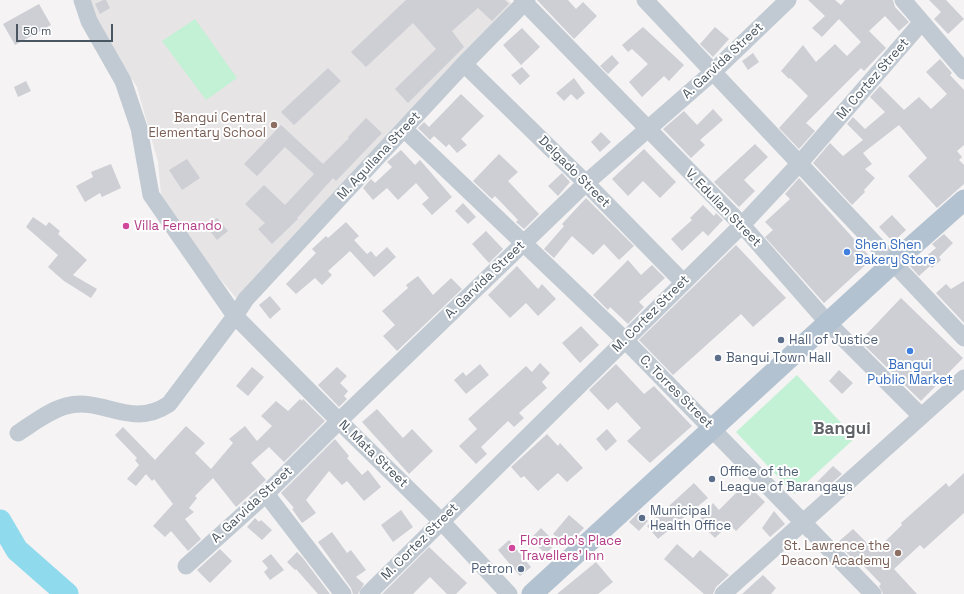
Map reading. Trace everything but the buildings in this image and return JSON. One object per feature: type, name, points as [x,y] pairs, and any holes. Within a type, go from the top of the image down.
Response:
[{"type":"main road","points":[[532,594],[893,263],[964,200]]},
{"type":"street","name":"N. Mata Street","points":[[82,0],[89,20],[123,81],[139,128],[151,195],[235,316],[441,521],[509,594]]},
{"type":"street","points":[[646,0],[964,338]]},
{"type":"street","name":"A. Garvida Street","points":[[186,566],[266,494],[339,421],[586,183],[714,72],[788,0]]},
{"type":"street","points":[[903,0],[921,23],[964,71]]},
{"type":"street","name":"M. Agullana Street","points":[[18,433],[47,415],[66,406],[87,404],[133,415],[148,414],[169,404],[246,299],[524,1]]},
{"type":"street","name":"V. Edulian Street","points":[[524,1],[742,225],[828,323],[920,415]]},
{"type":"street","name":"M. Cortez Street","points":[[368,594],[742,225],[799,164],[921,23]]},
{"type":"street","name":"Delgado Street","points":[[464,64],[586,183],[683,282]]},
{"type":"street","name":"C. Torres Street","points":[[404,129],[525,242],[625,340],[873,594]]},
{"type":"street","points":[[722,594],[803,523],[920,415],[964,378]]},
{"type":"street","points":[[266,494],[343,594]]},
{"type":"shaded area","name":"Bangui Central Elementary School","points":[[89,0],[508,0],[514,6],[237,299],[191,244],[162,205],[158,162],[137,87],[99,28]]},
{"type":"green space","points":[[195,19],[237,78],[206,100],[162,41]]},
{"type":"green space","points":[[797,375],[855,438],[794,494],[736,432]]},
{"type":"waterway","points":[[0,521],[17,550],[67,594]]},
{"type":"place","name":"Bangui Central Elementary School","points":[[274,125]]},
{"type":"place","name":"Villa Fernando","points":[[126,226]]},
{"type":"place","name":"Shen Shen Bakery Store","points":[[847,252]]},
{"type":"place","name":"Hall of Justice","points":[[781,340]]},
{"type":"place","name":"Bangui Public Market","points":[[910,351]]},
{"type":"place","name":"Bangui Town Hall","points":[[718,358]]},
{"type":"place","name":"Office of the League of Barangays","points":[[712,479]]},
{"type":"place","name":"Municipal Health Office","points":[[642,518]]},
{"type":"place","name":"Florendo's Place Travellers' Inn","points":[[512,548]]},
{"type":"place","name":"St. Lawrence the Deacon Academy","points":[[898,553]]},
{"type":"place","name":"Petron","points":[[521,569]]},
{"type":"district","name":"Bangui","points":[[842,429]]}]
